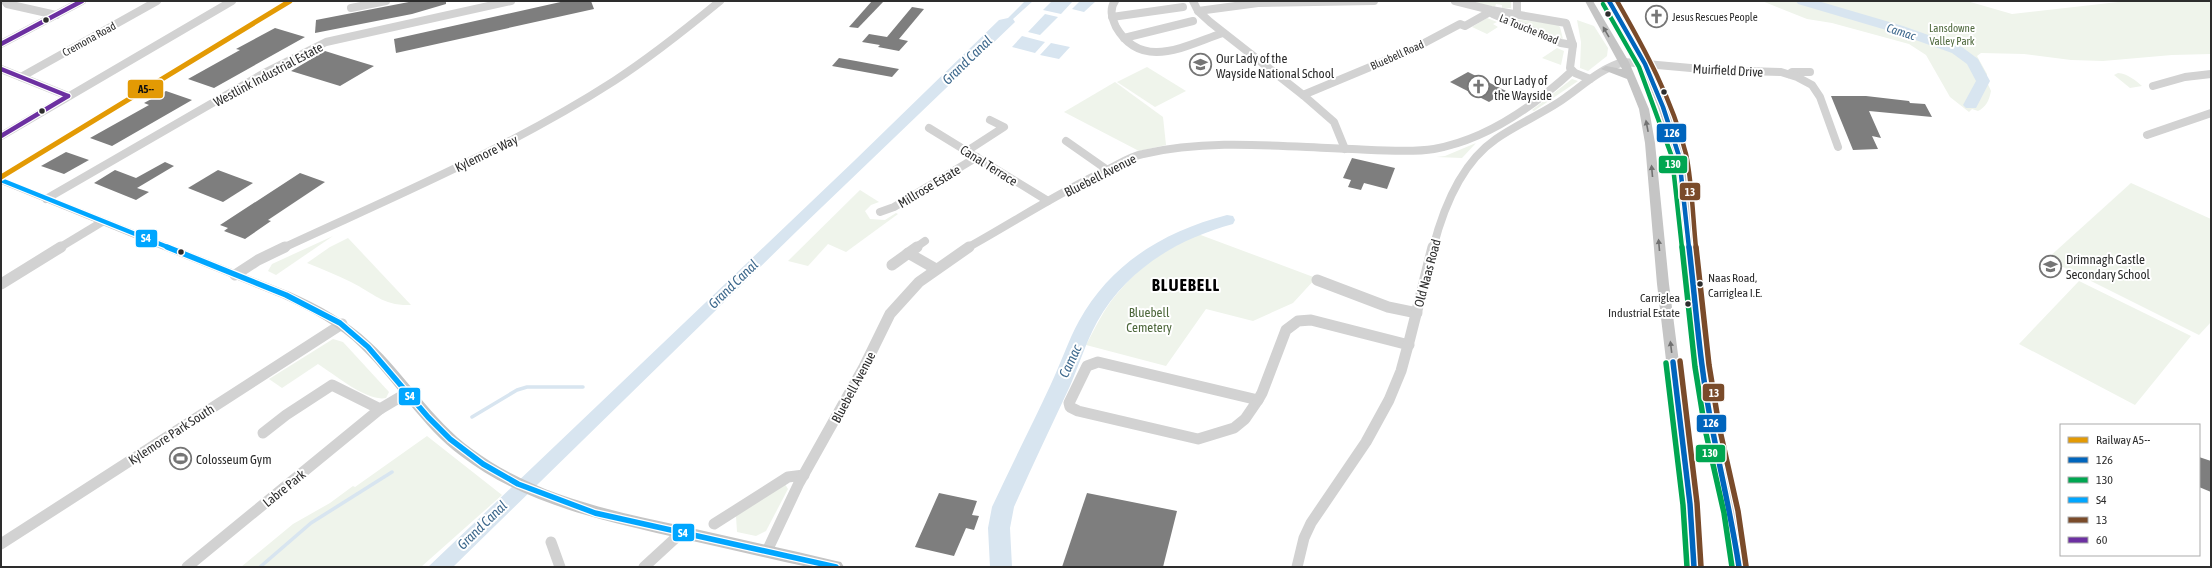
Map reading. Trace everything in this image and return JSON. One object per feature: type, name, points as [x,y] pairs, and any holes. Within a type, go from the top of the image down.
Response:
[{"type":"main road","points":[[1589,1],[1624,62],[1644,109],[1650,142],[1663,284],[1690,504],[1694,567]]},
{"type":"main road","points":[[1609,1],[1645,64],[1663,107],[1679,156],[1690,270],[1706,395],[1731,512],[1739,567]]},
{"type":"main road","points":[[1606,69],[1619,71],[1631,77]]},
{"type":"main road","points":[[3,181],[309,306],[342,324],[367,346],[407,393],[446,435],[470,455],[510,479],[538,492],[570,506],[595,513],[836,567]]},
{"type":"street","points":[[5,1],[7,4],[56,15]]},
{"type":"street","points":[[1,44],[82,1]]},
{"type":"street","name":"Cremona Road","points":[[21,77],[157,1]]},
{"type":"street","points":[[1,136],[232,1]]},
{"type":"street","points":[[351,8],[386,1]]},
{"type":"street","name":"Westlink Industrial Estate","points":[[46,199],[266,72],[326,42],[511,1]]},
{"type":"street","name":"Kylemore Way","points":[[235,275],[258,260],[462,166],[539,126],[635,68],[682,33],[720,1]]},
{"type":"street","points":[[1115,1],[1112,5],[1112,17],[1124,38],[1149,52],[1157,53],[1223,33]]},
{"type":"street","points":[[1193,1],[1198,11],[1223,33],[1303,95],[1334,122],[1345,149]]},
{"type":"street","points":[[1198,11],[1258,3],[1374,1]]},
{"type":"street","name":"La Touche Road","points":[[1458,1],[1490,12],[1558,42],[1572,45],[1566,23],[1517,14],[1490,12]]},
{"type":"street","points":[[1517,1],[1517,14]]},
{"type":"street","points":[[1112,17],[1183,8]]},
{"type":"street","name":"Bluebell Road","points":[[1303,95],[1411,50],[1460,24],[1465,26],[1490,12]]},
{"type":"street","points":[[1124,38],[1193,21]]},
{"type":"street","points":[[1572,45],[1570,68],[1572,71],[1590,80]]},
{"type":"street","name":"Old Naas Road","points":[[1297,567],[1308,528],[1368,439],[1390,399],[1409,345],[1432,250],[1449,202],[1468,166],[1488,145],[1534,117],[1606,69],[1624,62],[1645,64]]},
{"type":"street","name":"Muirfield Drive","points":[[1645,64],[1713,70],[1781,72],[1789,74],[1792,72],[1810,72]]},
{"type":"street","points":[[1,69],[68,96]]},
{"type":"street","name":"Bluebell Avenue","points":[[767,551],[804,475],[864,367],[890,314],[898,303],[936,269],[959,252],[1048,201],[1106,170],[1142,154],[1174,148],[1249,145],[1399,151],[1433,149],[1453,144],[1485,132],[1550,91],[1572,71]]},
{"type":"street","points":[[1789,74],[1813,86],[1833,126],[1838,147]]},
{"type":"street","points":[[2154,86],[2185,77],[2211,74]]},
{"type":"street","points":[[1522,110],[1534,117]]},
{"type":"street","points":[[2147,135],[2211,112]]},
{"type":"street","points":[[967,151],[1004,128],[990,120]]},
{"type":"street","name":"Canal Terrace","points":[[929,128],[1048,201]]},
{"type":"street","points":[[1066,141],[1106,170]]},
{"type":"street","name":"Millrose Estate","points":[[880,212],[894,207],[977,157]]},
{"type":"street","points":[[1,284],[102,222]]},
{"type":"street","points":[[892,265],[925,241]]},
{"type":"street","points":[[908,254],[936,269]]},
{"type":"street","points":[[1317,280],[1388,307],[1417,313]]},
{"type":"street","points":[[1258,400],[1098,362],[1087,366],[1069,403],[1072,409],[1078,411],[1193,439],[1204,438],[1234,428],[1245,419],[1258,400],[1286,330],[1298,321],[1311,320],[1409,345]]},
{"type":"street","name":"Kylemore Park South","points":[[1,544],[342,324]]},
{"type":"street","points":[[263,433],[286,414],[332,385],[380,409]]},
{"type":"street","name":"Labre Park","points":[[187,567],[380,409],[407,393]]},
{"type":"street","points":[[714,524],[788,477],[804,475]]},
{"type":"street","points":[[644,567],[681,533]]},
{"type":"street","points":[[551,542],[560,567]]},
{"type":"green space","points":[[1469,1],[1511,1],[1511,8],[1502,8],[1502,5],[1496,4],[1495,7]]},
{"type":"green space","name":"Lansdowne Valley Park","points":[[1762,1],[1967,1],[2012,14],[2127,1],[2211,1],[2211,54],[2172,55],[2103,61],[2071,60],[2024,54],[1981,53],[1977,56],[1987,74],[1987,82],[1991,91],[1988,101],[1983,108],[1978,111],[1972,109],[1969,112],[1950,97],[1926,55],[1909,44],[1832,23],[1807,19]]},
{"type":"green space","points":[[1487,18],[1497,22],[1493,24],[1498,27],[1487,34],[1472,27]]},
{"type":"green space","points":[[1513,19],[1557,24],[1560,27],[1563,39]]},
{"type":"green space","points":[[1577,20],[1594,26],[1608,48],[1607,56],[1588,71],[1580,68],[1581,42]]},
{"type":"green space","points":[[1557,48],[1564,51],[1561,65],[1542,58]]},
{"type":"green space","points":[[1147,67],[1186,91],[1155,107],[1117,82]]},
{"type":"green space","points":[[2118,73],[2128,76],[2142,86],[2130,88],[2114,75]]},
{"type":"green space","points":[[1572,79],[1578,81],[1534,111],[1532,110]]},
{"type":"green space","points":[[1115,82],[1163,117],[1166,145],[1139,151],[1064,112]]},
{"type":"green space","points":[[1476,143],[1462,158],[1436,157],[1445,156]]},
{"type":"green space","points":[[2131,183],[2211,219],[2211,322],[2199,335],[2047,259]]},
{"type":"green space","points":[[860,190],[879,202],[871,205],[865,211],[870,219],[885,220],[896,213],[898,214],[846,252],[828,244],[808,266],[788,261]]},
{"type":"green space","name":"Bluebell Cemetery","points":[[1198,234],[1316,278],[1293,303],[1253,321],[1206,309],[1166,366],[1086,345],[1107,307],[1134,275],[1163,252]]},
{"type":"green space","points":[[333,236],[276,275],[268,271],[272,264]]},
{"type":"green space","points":[[348,238],[411,305],[393,304],[346,279],[307,263],[330,247]]},
{"type":"green space","points":[[2079,281],[2191,336],[2135,405],[2019,344]]},
{"type":"green space","points":[[333,339],[343,342],[389,392],[386,398],[378,398],[360,392],[318,364],[282,388],[269,379]]},
{"type":"green space","points":[[427,436],[502,495],[421,567],[241,567],[293,524],[330,503],[353,486],[355,487]]},
{"type":"green space","points":[[785,484],[788,489],[766,531],[756,536],[737,532],[736,516]]},
{"type":"water","name":"Grand Canal","points":[[1025,1],[1033,1],[1013,19],[1015,22],[798,230],[453,567],[428,567],[854,161],[999,20],[1008,18]]},
{"type":"water","points":[[1052,1],[1073,1],[1061,14],[1043,10]]},
{"type":"water","points":[[1080,1],[1096,1],[1084,12],[1072,9]]},
{"type":"water","points":[[1045,14],[1058,17],[1040,35],[1028,32]]},
{"type":"water","points":[[1022,36],[1045,42],[1035,53],[1012,47]]},
{"type":"water","points":[[1051,43],[1070,47],[1059,59],[1040,55]]},
{"type":"building","points":[[414,1],[446,1],[446,4],[412,14],[315,33],[316,20]]},
{"type":"building","points":[[565,1],[591,1],[594,9],[396,53],[394,39]]},
{"type":"building","points":[[872,1],[884,1],[858,28],[849,27]]},
{"type":"building","points":[[912,7],[924,9],[899,39],[908,41],[899,51],[878,47],[880,45],[862,42],[869,34],[887,37]]},
{"type":"building","points":[[275,28],[305,37],[214,88],[188,79],[240,50],[236,49]]},
{"type":"building","points":[[325,51],[374,66],[340,86],[291,71]]},
{"type":"building","points":[[839,58],[899,69],[892,77],[832,66]]},
{"type":"building","name":"Our Lady of the Wayside","points":[[1468,72],[1506,91],[1489,102],[1450,82]]},
{"type":"building","points":[[166,91],[192,100],[112,146],[90,138],[149,105],[144,103]]},
{"type":"building","points":[[1831,96],[1866,96],[1925,104],[1932,117],[1869,111],[1881,138],[1872,136],[1878,149],[1853,150]]},
{"type":"building","points":[[66,152],[89,160],[64,174],[41,166]]},
{"type":"building","points":[[1352,158],[1395,168],[1387,189],[1364,183],[1361,190],[1348,187],[1351,180],[1343,178]]},
{"type":"building","points":[[165,162],[174,166],[137,188],[149,192],[136,200],[94,183],[115,170],[136,178]]},
{"type":"building","points":[[218,170],[253,183],[223,202],[188,188]]},
{"type":"building","points":[[300,173],[325,182],[268,220],[271,221],[245,239],[224,231],[228,228],[220,225]]},
{"type":"building","points":[[2200,457],[2211,461],[2211,492],[2200,487]]},
{"type":"building","points":[[939,493],[977,501],[972,515],[979,516],[974,530],[966,528],[954,556],[915,547]]},
{"type":"building","points":[[1087,493],[1177,511],[1163,567],[1062,567]]},
{"type":"waterway","name":"Camac","points":[[1803,1],[1898,29],[1957,50],[1973,62],[1983,81],[1971,105]]},
{"type":"waterway","name":"Camac","points":[[1001,567],[999,528],[1003,507],[1061,384],[1085,328],[1101,301],[1115,284],[1147,255],[1185,234],[1227,220]]},
{"type":"waterway","points":[[472,417],[517,390],[527,387],[583,387]]},
{"type":"waterway","points":[[260,567],[311,523],[392,472]]},
{"type":"rail line","name":"A5--","points":[[1,177],[290,1]]},
{"type":"transit line","name":"60","points":[[1,44],[82,1]]},
{"type":"transit line","name":"126","points":[[1609,1],[1645,64],[1663,107],[1679,156],[1702,366],[1712,427],[1731,512],[1739,567]]},
{"type":"transit line","name":"13","points":[[1617,1],[1651,61],[1670,105],[1686,155],[1709,365],[1719,426],[1738,511],[1746,566]]},
{"type":"transit line","name":"130","points":[[1603,4],[1639,67],[1656,109],[1672,157],[1695,367],[1705,429],[1724,513],[1732,567]]},
{"type":"transit line","name":"60","points":[[1,69],[68,96]]},
{"type":"transit line","name":"60","points":[[1,136],[68,96]]},
{"type":"transit line","name":"S4","points":[[1,180],[286,295],[308,305],[340,323],[368,347],[428,417],[450,439],[483,464],[518,484],[556,500],[595,513],[836,567]]},
{"type":"transit line","name":"13","points":[[1680,361],[1697,503],[1701,567]]},
{"type":"transit line","name":"126","points":[[1673,362],[1690,504],[1694,567]]},
{"type":"transit line","name":"130","points":[[1666,363],[1683,505],[1687,567]]},
{"type":"place","name":"Jesus Rescues People","points":[[1656,17]]},
{"type":"place","name":"Our Lady of the Wayside National School","points":[[1200,65]]},
{"type":"place","name":"Our Lady of the Wayside","points":[[1478,87]]},
{"type":"place","name":"Drimnagh Castle Secondary School","points":[[2050,266]]},
{"type":"place","name":"Naas Road, Carriglea I.E.","points":[[1700,284]]},
{"type":"place","name":"Carriglea Industrial Estate","points":[[1688,304]]},
{"type":"place","name":"Colosseum Gym","points":[[181,459]]},
{"type":"district","name":"BLUEBELL","points":[[1186,285]]}]
